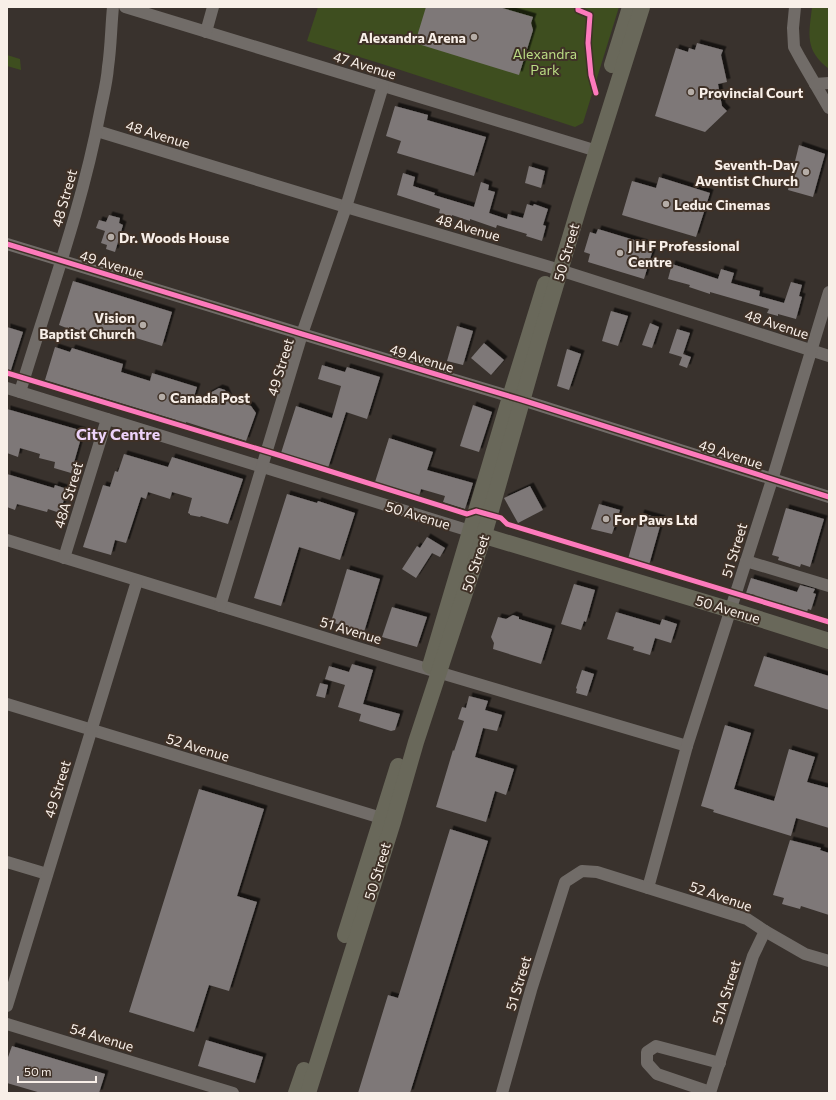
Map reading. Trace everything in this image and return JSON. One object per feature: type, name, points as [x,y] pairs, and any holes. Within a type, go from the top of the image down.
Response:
[{"type":"main road","name":"50 Street","points":[[592,150],[630,7]]},
{"type":"main road","name":"50 Street","points":[[296,1093],[387,820],[416,742],[434,671],[477,533],[555,269],[592,150],[642,7]]},
{"type":"main road","name":"50 Avenue","points":[[477,533],[829,641]]},
{"type":"main road","name":"50 Street","points":[[308,1093],[387,820]]},
{"type":"street","name":"48 Street","points":[[20,392],[87,174],[97,131],[108,68],[113,7]]},
{"type":"street","name":"47 Avenue","points":[[125,7],[592,150]]},
{"type":"street","points":[[206,32],[213,7]]},
{"type":"street","points":[[795,7],[793,28],[794,46],[829,108]]},
{"type":"street","points":[[815,84],[829,83]]},
{"type":"street","name":"49 Street","points":[[220,606],[302,334],[346,207],[383,86]]},
{"type":"street","name":"48 Avenue","points":[[97,131],[555,269],[829,356]]},
{"type":"street","name":"49 Avenue","points":[[7,244],[61,262],[516,398],[829,497]]},
{"type":"street","name":"51 Street","points":[[648,888],[687,746],[772,480],[810,350],[829,292]]},
{"type":"street","name":"50 Avenue","points":[[7,388],[477,533]]},
{"type":"street","name":"48A Street","points":[[64,558],[107,419]]},
{"type":"street","name":"51 Avenue","points":[[7,540],[434,671],[687,746]]},
{"type":"street","points":[[746,561],[829,586]]},
{"type":"street","name":"49 Street","points":[[7,1006],[137,581]]},
{"type":"street","name":"52 Avenue","points":[[7,704],[387,820]]},
{"type":"street","points":[[7,862],[47,874]]},
{"type":"street","name":"52 Avenue","points":[[565,882],[582,871],[597,872],[747,919],[805,954],[829,962]]},
{"type":"street","name":"51 Street","points":[[502,1093],[531,990],[565,882]]},
{"type":"street","name":"51A Street","points":[[720,1063],[656,1046],[647,1052],[647,1063],[657,1074],[710,1092],[720,1063],[753,956],[765,931]]},
{"type":"street","name":"54 Avenue","points":[[7,1024],[233,1093]]},
{"type":"green space","name":"Alexandra Park","points":[[318,7],[619,7],[583,123],[575,127],[307,41]]},
{"type":"green space","points":[[812,7],[829,7],[829,69],[815,55],[810,41],[809,33]]},
{"type":"green space","points":[[7,55],[20,59],[21,70],[7,66]]},
{"type":"building","name":"Alexandra Arena","points":[[426,7],[499,7],[533,17],[531,23],[533,30],[519,75],[415,43]]},
{"type":"building","name":"Provincial Court","points":[[697,43],[723,50],[721,55],[727,82],[718,84],[722,106],[727,111],[705,132],[655,116],[676,48],[688,52],[689,48],[695,50]]},
{"type":"building","points":[[395,106],[428,115],[427,120],[486,137],[474,176],[397,153],[401,141],[386,136]]},
{"type":"building","name":"Seventh-Day Aventist Church","points":[[799,145],[825,154],[813,197],[788,190]]},
{"type":"building","points":[[529,166],[545,171],[541,188],[525,183]]},
{"type":"building","points":[[403,173],[415,177],[413,186],[435,193],[434,195],[474,207],[481,182],[489,185],[488,190],[495,192],[489,213],[507,219],[508,214],[523,218],[527,204],[533,206],[534,204],[548,209],[543,225],[546,226],[542,241],[526,236],[527,234],[497,225],[496,228],[470,219],[470,221],[452,215],[452,217],[439,213],[440,209],[397,195]]},
{"type":"building","name":"Leduc Cinemas","points":[[659,177],[710,193],[696,237],[622,215],[632,181],[656,188]]},
{"type":"building","name":"Dr. Woods House","points":[[109,215],[120,218],[119,223],[123,225],[115,252],[106,249],[107,245],[101,243],[105,231],[96,228],[99,220],[106,222]]},
{"type":"building","name":"J H F Professional Centre","points":[[598,229],[654,246],[644,279],[588,262],[590,254],[584,252],[590,232],[596,234]]},
{"type":"building","points":[[672,264],[718,279],[721,269],[734,273],[731,283],[760,291],[759,296],[784,303],[791,282],[802,285],[799,296],[802,297],[796,319],[778,314],[778,316],[767,313],[769,309],[710,292],[710,294],[689,287],[690,285],[668,279]]},
{"type":"building","points":[[73,281],[172,312],[162,346],[113,331],[110,339],[69,327],[69,329],[59,325]]},
{"type":"building","points":[[611,311],[628,316],[618,346],[602,341]]},
{"type":"building","points":[[650,323],[659,327],[652,348],[642,345]]},
{"type":"building","points":[[457,326],[473,331],[463,365],[447,361]]},
{"type":"building","points":[[7,327],[23,332],[9,376],[7,376]]},
{"type":"building","points":[[677,329],[690,333],[683,354],[691,357],[687,368],[679,365],[682,357],[669,353]]},
{"type":"building","points":[[484,343],[504,360],[491,375],[471,358]]},
{"type":"building","points":[[55,347],[70,352],[72,348],[123,364],[121,372],[150,381],[152,373],[197,387],[192,403],[219,388],[225,390],[229,399],[251,406],[256,413],[246,441],[45,380]]},
{"type":"building","points":[[567,349],[581,354],[569,390],[557,386]]},
{"type":"building","points":[[322,365],[345,372],[347,367],[380,377],[367,419],[346,412],[328,468],[281,453],[296,406],[332,418],[341,386],[318,379]]},
{"type":"building","points":[[473,405],[492,412],[479,452],[460,446]]},
{"type":"building","points":[[7,409],[83,431],[71,473],[54,468],[55,462],[39,458],[40,454],[20,448],[18,457],[7,453]]},
{"type":"building","points":[[389,438],[433,452],[427,470],[473,483],[465,509],[443,502],[445,496],[421,489],[419,496],[375,482]]},
{"type":"building","points":[[124,454],[168,467],[172,457],[243,479],[228,524],[201,516],[190,515],[188,513],[192,498],[172,492],[170,499],[148,492],[146,499],[141,497],[126,543],[115,540],[111,555],[83,547],[103,485],[110,487],[115,471],[118,472]]},
{"type":"building","points":[[7,474],[54,488],[55,485],[67,489],[60,513],[48,509],[47,512],[17,504],[15,510],[7,507]]},
{"type":"building","points":[[530,486],[543,510],[518,523],[504,498]]},
{"type":"building","points":[[287,494],[317,503],[318,501],[355,513],[340,560],[299,547],[281,606],[254,598]]},
{"type":"building","name":"For Paws Ltd","points":[[599,504],[620,510],[612,534],[591,529]]},
{"type":"building","points":[[786,508],[824,519],[810,567],[801,564],[800,567],[778,560],[779,557],[772,555]]},
{"type":"building","points":[[641,513],[662,519],[649,565],[628,559]]},
{"type":"building","points":[[427,537],[445,548],[440,557],[432,553],[416,578],[402,569],[417,546],[420,548]]},
{"type":"building","points":[[347,569],[380,579],[364,632],[331,622]]},
{"type":"building","points":[[751,578],[797,592],[800,585],[815,589],[813,593],[816,594],[811,610],[808,609],[807,612],[780,603],[779,606],[754,598],[755,595],[746,593]]},
{"type":"building","points":[[574,584],[595,590],[586,622],[584,621],[581,630],[561,624]]},
{"type":"building","points":[[392,607],[427,617],[417,647],[382,637]]},
{"type":"building","points":[[616,612],[660,625],[662,619],[677,624],[671,643],[655,638],[650,655],[633,650],[634,647],[607,639]]},
{"type":"building","points":[[513,615],[519,617],[519,619],[552,629],[541,664],[493,649],[494,643],[491,637],[498,617],[506,619]]},
{"type":"building","points":[[764,656],[829,676],[829,710],[754,686]]},
{"type":"building","points":[[352,664],[373,670],[363,704],[400,714],[395,730],[391,731],[359,721],[361,714],[338,707],[345,685],[325,679],[329,666],[349,672]]},
{"type":"building","points":[[582,670],[594,674],[587,696],[576,693],[576,688]]},
{"type":"building","points":[[320,683],[328,685],[325,698],[316,696]]},
{"type":"building","points":[[469,696],[488,701],[485,710],[502,715],[497,731],[483,728],[475,757],[514,769],[506,795],[495,791],[486,822],[436,807],[453,750],[454,751],[464,721],[458,719],[462,707],[466,708]]},
{"type":"building","points":[[725,725],[751,733],[734,789],[774,801],[789,749],[815,757],[807,782],[829,788],[829,828],[796,818],[791,836],[713,812],[714,810],[701,806]]},
{"type":"building","points":[[199,789],[264,809],[237,896],[257,902],[229,991],[209,985],[194,1032],[129,1012]]},
{"type":"building","points":[[450,829],[488,841],[410,1093],[358,1093],[388,995],[398,998]]},
{"type":"building","points":[[790,840],[821,848],[820,850],[829,853],[829,915],[801,906],[800,909],[782,904],[784,898],[773,895]]},
{"type":"building","points":[[206,1040],[263,1057],[255,1083],[198,1066]]},
{"type":"building","points":[[12,1046],[105,1074],[99,1093],[41,1093],[7,1083],[7,1060]]},
{"type":"cycle path","points":[[578,7],[578,10],[590,15],[588,43],[591,75],[596,93]]},
{"type":"cycle path","points":[[7,244],[522,400],[829,497]]},
{"type":"cycle path","points":[[7,373],[467,514],[476,511],[501,518],[507,524],[829,622]]},
{"type":"place","name":"Alexandra Arena","points":[[474,37]]},
{"type":"place","name":"Provincial Court","points":[[691,92]]},
{"type":"place","name":"Seventh-Day Aventist Church","points":[[806,172]]},
{"type":"place","name":"Leduc Cinemas","points":[[666,204]]},
{"type":"place","name":"Dr. Woods House","points":[[111,237]]},
{"type":"place","name":"J H F Professional Centre","points":[[620,253]]},
{"type":"place","name":"Vision Baptist Church","points":[[143,325]]},
{"type":"place","name":"Canada Post","points":[[162,397]]},
{"type":"place","name":"For Paws Ltd","points":[[606,519]]},
{"type":"district","name":"City Centre","points":[[118,433]]}]
